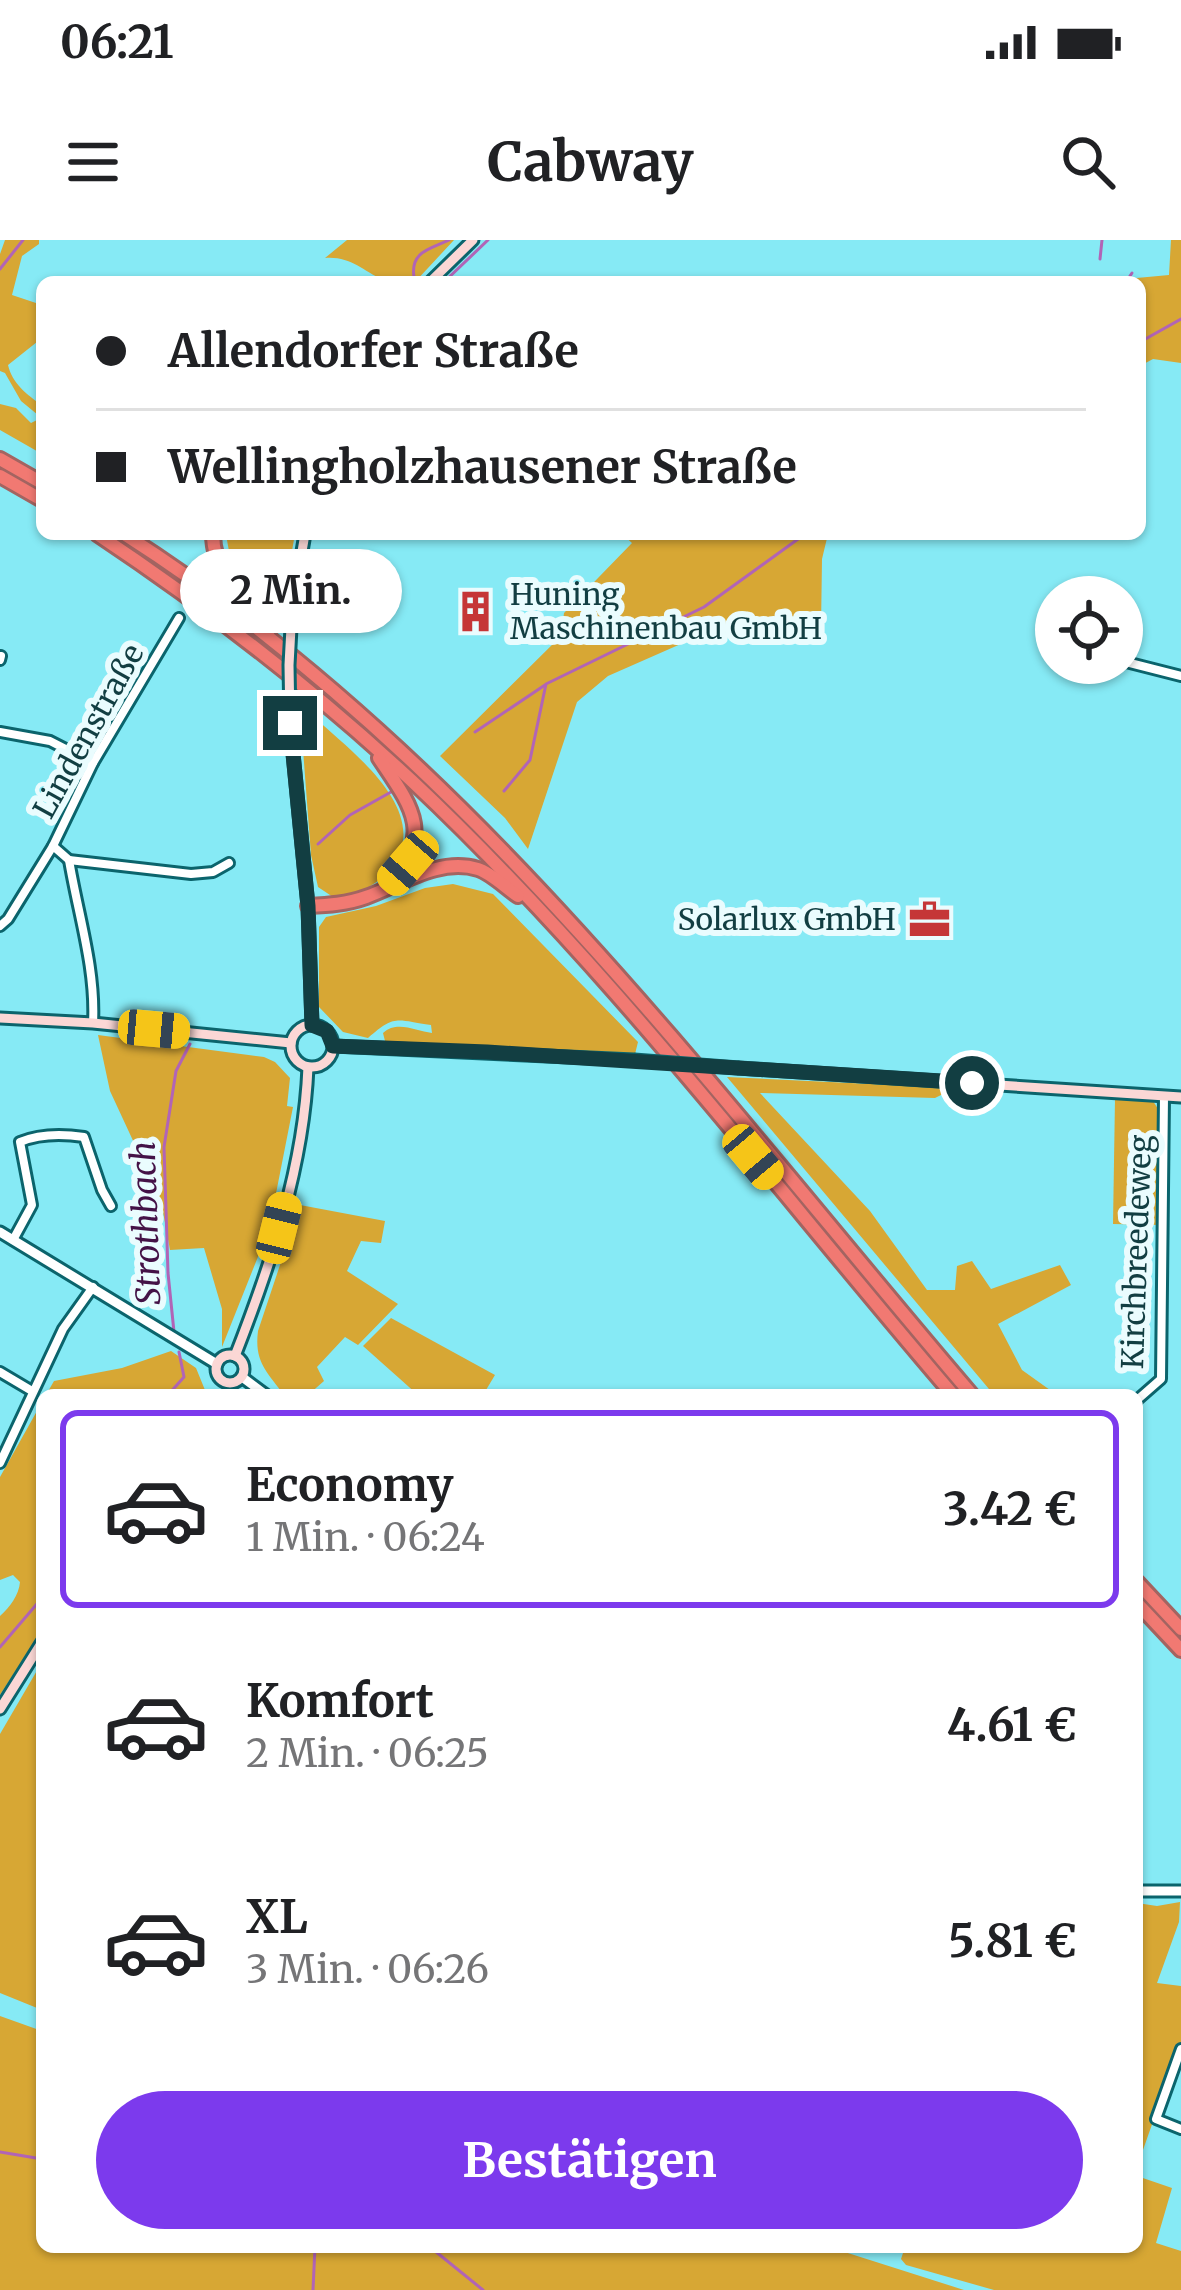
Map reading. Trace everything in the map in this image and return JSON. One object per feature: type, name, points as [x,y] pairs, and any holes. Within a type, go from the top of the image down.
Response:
[{"type":"highway","points":[[0,459],[36,480]]},
{"type":"highway","points":[[0,476],[36,497]]},
{"type":"highway","points":[[106,540],[237,632],[429,798],[543,914],[633,1015],[948,1389]]},
{"type":"highway","points":[[132,540],[286,649]]},
{"type":"highway","points":[[213,540],[220,568],[237,594],[286,649],[412,762],[536,886],[683,1051],[967,1389]]},
{"type":"highway","points":[[369,742],[401,790],[413,818],[415,848],[386,889]]},
{"type":"highway","points":[[308,906],[364,898],[449,867],[478,869],[543,914]]},
{"type":"highway","points":[[1143,1588],[1181,1629]]},
{"type":"highway","points":[[1143,1610],[1181,1651]]},
{"type":"main road","points":[[436,276],[473,240]]},
{"type":"main road","points":[[303,540],[292,609],[290,723],[308,906],[312,1025]]},
{"type":"main road","points":[[0,1018],[291,1043]]},
{"type":"main road","points":[[312,1025],[327,1031],[333,1046],[322,1064],[308,1067],[297,1061],[291,1043],[296,1033],[312,1025]]},
{"type":"main road","points":[[333,1046],[634,1060],[1181,1097]]},
{"type":"main road","points":[[235,1356],[283,1213],[308,1067]]},
{"type":"main road","points":[[235,1356],[244,1364],[242,1377],[236,1383],[223,1382],[217,1364],[235,1356]]},
{"type":"main road","points":[[220,1389],[223,1382]]},
{"type":"main road","points":[[0,1709],[36,1652]]},
{"type":"street","name":"Lindenstraße","points":[[3,920],[53,846],[93,763],[179,618]]},
{"type":"street","points":[[1143,666],[1181,676]]},
{"type":"street","points":[[0,732],[50,740],[93,763]]},
{"type":"street","points":[[53,846],[69,860],[191,874],[213,872],[229,863]]},
{"type":"street","points":[[69,860],[86,946],[92,1024]]},
{"type":"street","name":"Kirchbreedeweg","points":[[1143,1395],[1161,1379],[1164,1096]]},
{"type":"street","points":[[14,1240],[32,1205],[20,1142],[30,1138],[84,1137],[111,1206]]},
{"type":"street","points":[[0,1232],[217,1364]]},
{"type":"street","points":[[0,1463],[64,1329],[93,1287]]},
{"type":"street","points":[[0,1372],[32,1391]]},
{"type":"street","points":[[242,1377],[258,1389]]},
{"type":"street","points":[[1143,1891],[1181,1891]]},
{"type":"street","points":[[1181,2049],[1156,2119],[1181,2129]]},
{"type":"shaded area","points":[[5,240],[39,240],[22,256],[12,295],[36,303],[36,343],[8,365],[17,383],[36,400],[36,413],[0,371],[0,254]]},
{"type":"shaded area","points":[[347,240],[454,240],[421,276],[376,276],[349,261],[325,258]]},
{"type":"shaded area","points":[[1171,240],[1181,240],[1181,363],[1153,359],[1146,363],[1146,277],[1169,275]]},
{"type":"shaded area","points":[[0,404],[16,408],[31,423],[36,420],[36,451],[0,430]]},
{"type":"shaded area","points":[[227,540],[294,540],[279,623],[242,585]]},
{"type":"shaded area","points":[[629,540],[827,540],[821,628],[757,624],[683,643],[608,676],[577,702],[528,849],[505,818],[440,756],[561,636],[564,613],[632,543]]},
{"type":"shaded area","points":[[315,718],[384,785],[403,827],[402,848],[378,881],[333,897],[318,887],[311,855],[301,723]]},
{"type":"shaded area","points":[[453,884],[493,894],[638,1042],[635,1054],[385,1041],[383,1033],[394,1027],[432,1033],[431,1025],[403,1021],[384,1025],[368,1038],[343,1032],[319,1007],[319,927],[326,917]]},
{"type":"shaded area","points":[[98,1035],[264,1057],[290,1078],[287,1106],[293,1107],[269,1229],[222,1347],[222,1309],[204,1248],[170,1250],[161,1201],[110,1091]]},
{"type":"shaded area","points":[[727,1077],[955,1088],[935,1098],[760,1093],[870,1211],[927,1290],[955,1290],[957,1266],[972,1261],[991,1289],[1060,1265],[1071,1285],[998,1324],[1022,1370],[1049,1389],[989,1389]]},
{"type":"shaded area","points":[[1115,1099],[1153,1101],[1160,1112],[1160,1225],[1113,1224]]},
{"type":"shaded area","points":[[300,1205],[385,1221],[381,1243],[361,1241],[347,1271],[398,1304],[358,1345],[345,1337],[317,1367],[324,1381],[315,1389],[279,1389],[260,1359],[258,1331]]},
{"type":"shaded area","points":[[391,1318],[495,1375],[487,1389],[411,1389],[363,1346]]},
{"type":"shaded area","points":[[171,1351],[196,1368],[205,1389],[49,1389],[54,1381],[122,1368]]},
{"type":"shaded area","points":[[36,1413],[36,1639],[0,1695],[0,1616],[20,1582],[13,1575],[0,1580],[0,1477]]},
{"type":"shaded area","points":[[36,1672],[36,2008],[0,1993],[0,1734]]},
{"type":"shaded area","points":[[1180,1902],[1179,1922],[1157,1983],[1181,1986],[1181,2042],[1143,2150],[1143,1904]]},
{"type":"shaded area","points":[[0,2016],[36,2029],[36,2253],[848,2253],[964,2290],[0,2290]]},
{"type":"shaded area","points":[[1143,2178],[1172,2188],[1156,2243],[1181,2251],[1181,2290],[994,2290],[906,2265],[903,2253],[1143,2253]]},
{"type":"waterway","points":[[0,269],[23,240]]},
{"type":"waterway","points":[[414,276],[419,256],[449,240]]},
{"type":"waterway","points":[[450,276],[488,240]]},
{"type":"waterway","points":[[1100,259],[1102,240]]},
{"type":"waterway","name":"Strothbach","points":[[1146,339],[1181,319]]},
{"type":"waterway","name":"Strothbach","points":[[504,791],[530,760],[546,684],[704,607],[797,540]]},
{"type":"waterway","points":[[475,732],[545,685]]},
{"type":"waterway","points":[[318,844],[350,815],[391,792]]},
{"type":"waterway","name":"Strothbach","points":[[174,1332],[164,1147],[176,1071],[190,1044]]},
{"type":"waterway","name":"Strothbach","points":[[173,1389],[184,1377],[179,1352]]},
{"type":"waterway","name":"Strothbach","points":[[0,1647],[36,1605]]},
{"type":"waterway","points":[[0,2152],[36,2158]]},
{"type":"waterway","points":[[313,2290],[315,2253]]},
{"type":"waterway","points":[[437,2253],[483,2290]]},
{"type":"place","name":"Huning Maschinenbau GmbH","points":[[476,611]]},
{"type":"place","name":"Solarlux GmbH","points":[[930,919]]},
{"type":"route","points":[[290,723],[308,906],[312,1025],[327,1031],[333,1046],[972,1083]]}]
